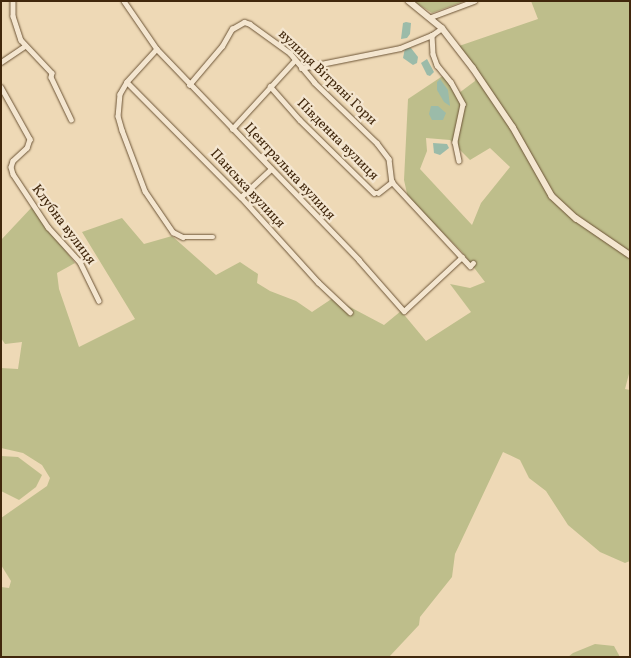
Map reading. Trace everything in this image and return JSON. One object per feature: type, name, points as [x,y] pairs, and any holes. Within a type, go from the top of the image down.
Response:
[{"type":"street","points":[[13,1],[15,24],[25,46],[52,73],[51,77],[71,119]]},
{"type":"street","name":"Центральна вулиця","points":[[124,1],[157,49],[189,85],[359,260],[404,311],[462,257]]},
{"type":"street","points":[[409,1],[431,17],[442,28],[513,127],[552,196],[576,218],[630,255]]},
{"type":"street","points":[[431,17],[474,1]]},
{"type":"street","name":"вулиця Вітряні Гори","points":[[189,85],[222,46],[232,29],[244,22],[284,48],[301,68],[368,132],[385,153],[392,167],[392,182]]},
{"type":"street","points":[[301,68],[346,57],[384,52],[432,35],[442,28]]},
{"type":"street","points":[[432,35],[433,54],[437,65],[451,82],[463,104],[455,142],[459,161]]},
{"type":"street","points":[[1,62],[25,46]]},
{"type":"street","points":[[157,49],[127,82],[120,94],[118,116],[145,191],[178,236],[213,237]]},
{"type":"street","points":[[232,128],[294,61]]},
{"type":"street","name":"Панська вулиця","points":[[127,82],[241,197],[318,282],[350,312]]},
{"type":"street","name":"Клубна вулиця","points":[[1,86],[30,140],[27,148],[13,161],[11,167],[13,174],[48,227],[80,262],[99,301]]},
{"type":"street","name":"Південна вулиця","points":[[270,86],[300,120],[374,193],[378,193],[392,182],[470,266],[473,263]]},
{"type":"street","points":[[241,197],[271,168]]},
{"type":"green space","points":[[413,1],[465,1],[432,13]]},
{"type":"green space","points":[[531,1],[630,1],[630,370],[625,389],[630,390],[630,561],[625,563],[600,552],[568,525],[546,491],[529,478],[520,460],[503,452],[455,554],[452,577],[420,617],[419,625],[389,657],[1,657],[1,587],[9,588],[11,581],[1,565],[1,518],[47,486],[50,478],[42,465],[23,453],[1,448],[1,368],[18,369],[22,342],[5,344],[1,338],[1,240],[32,207],[75,263],[57,273],[59,289],[79,347],[135,319],[82,232],[122,218],[144,244],[172,236],[216,275],[240,262],[258,274],[257,283],[270,291],[296,301],[312,312],[333,298],[384,325],[401,311],[426,341],[471,312],[450,284],[470,288],[485,282],[462,252],[408,198],[404,180],[408,99],[444,75],[459,93],[475,81],[476,74],[459,46],[538,19]],"holes":[[[426,138],[450,140],[470,160],[490,148],[510,167],[481,203],[472,225],[420,169],[427,151]]]},
{"type":"green space","points":[[1,456],[18,457],[42,475],[36,487],[19,500],[1,491]]},
{"type":"green space","points":[[595,644],[614,646],[620,657],[568,657],[573,653]]},
{"type":"shaded area","points":[[403,23],[411,23],[410,34],[407,38],[401,39]]},
{"type":"shaded area","points":[[405,48],[411,48],[418,57],[417,63],[413,65],[403,58]]},
{"type":"shaded area","points":[[427,59],[434,72],[430,76],[427,75],[421,63]]},
{"type":"shaded area","points":[[440,79],[448,90],[450,106],[444,102],[437,90],[437,82]]},
{"type":"shaded area","points":[[431,106],[438,106],[446,113],[443,120],[432,120],[429,114]]},
{"type":"shaded area","points":[[433,143],[447,144],[449,148],[440,155],[434,153]]}]
